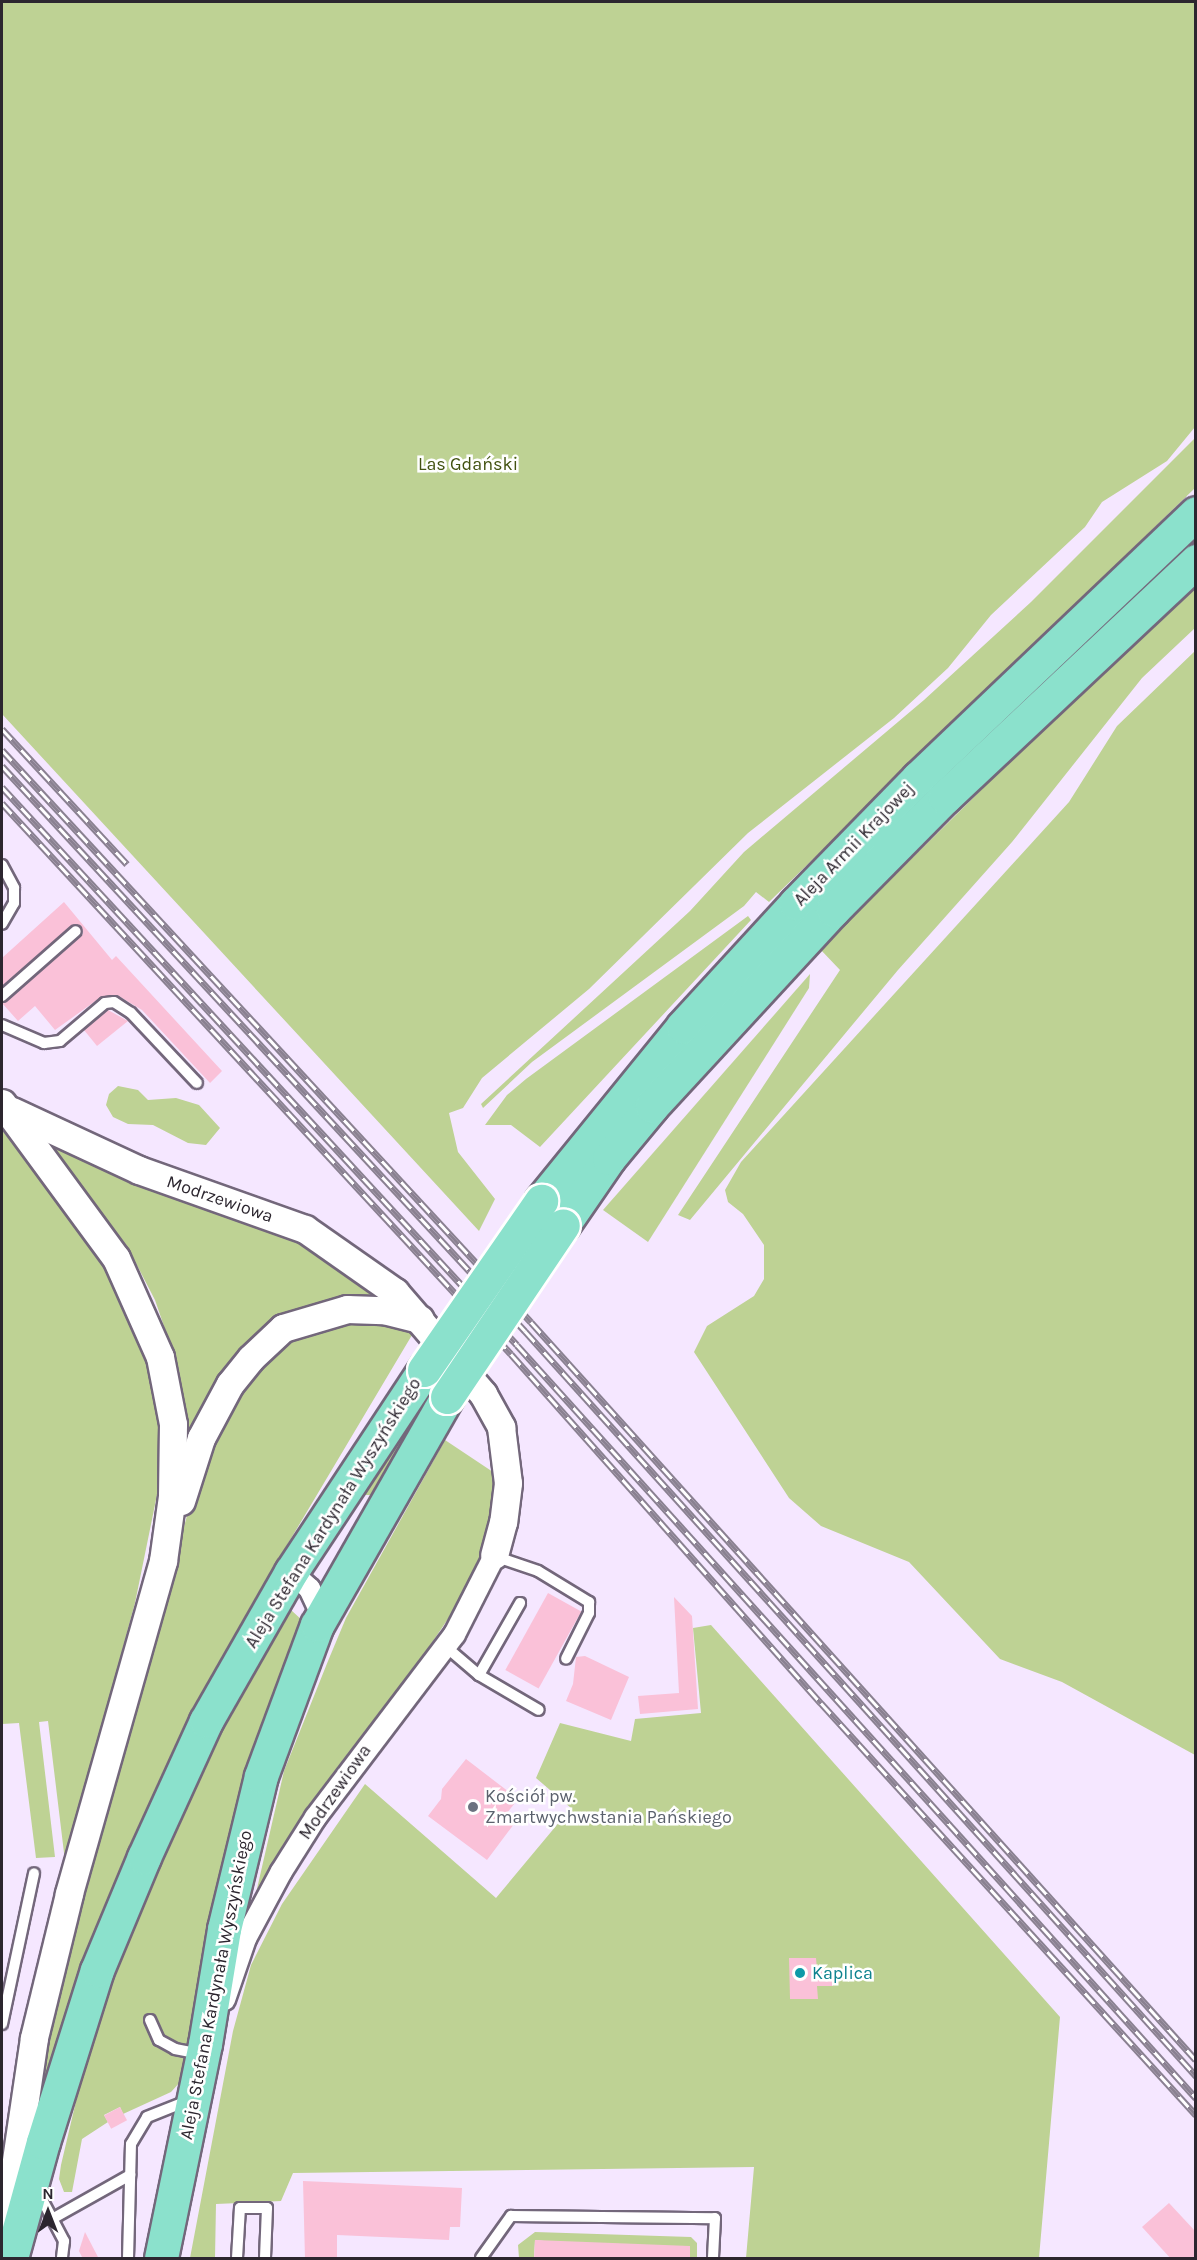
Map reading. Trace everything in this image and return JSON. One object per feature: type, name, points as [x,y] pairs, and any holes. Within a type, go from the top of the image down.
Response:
[{"type":"main road","name":"Aleja Armii Krajowej","points":[[424,1370],[541,1201],[683,1026],[796,903],[918,778],[1196,513]]},
{"type":"main road","name":"Aleja Armii Krajowej","points":[[447,1397],[609,1158],[652,1106],[833,910],[1080,666],[1196,561]]},
{"type":"main road","name":"Aleja Stefana Kardynała Wyszyńskiego","points":[[11,2259],[32,2180],[97,1970],[144,1857],[212,1709],[291,1572],[424,1370]]},
{"type":"main road","name":"Aleja Stefana Kardynała Wyszyńskiego","points":[[161,2259],[204,2050],[224,1929],[261,1776],[322,1616],[447,1397]]},
{"type":"street","name":"Modrzewiowa","points":[[3,1106],[139,1170],[305,1229],[370,1271],[421,1320],[483,1394],[501,1427],[507,1463],[503,1522],[494,1556],[481,1587],[445,1646],[315,1817],[281,1871],[245,1938],[204,2050]]},
{"type":"street","points":[[3,1106],[116,1258],[160,1357],[173,1424],[172,1496],[163,1561]]},
{"type":"street","points":[[2,2259],[34,2038],[69,1894],[163,1561],[201,1438],[230,1384],[265,1343],[283,1328],[305,1319],[347,1309],[383,1310],[421,1320]]},
{"type":"street","points":[[291,1572],[309,1588],[322,1616]]},
{"type":"lane","points":[[2,865],[14,888],[14,903],[2,924]]},
{"type":"lane","points":[[2,996],[76,931]]},
{"type":"lane","points":[[2,1025],[44,1043],[60,1041],[105,1003],[114,1002],[132,1013],[197,1083]]},
{"type":"lane","points":[[494,1556],[537,1571],[589,1602],[589,1613],[566,1659]]},
{"type":"lane","points":[[479,1675],[520,1603]]},
{"type":"lane","points":[[445,1646],[479,1675],[539,1710]]},
{"type":"lane","points":[[2,2024],[34,1873]]},
{"type":"lane","points":[[150,2020],[159,2040],[175,2049],[204,2050]]},
{"type":"lane","points":[[128,2259],[131,2144],[147,2117],[194,2099]]},
{"type":"lane","points":[[52,2219],[130,2175]]},
{"type":"lane","points":[[32,2180],[64,2241],[62,2259]]},
{"type":"lane","points":[[237,2259],[240,2208],[267,2208],[265,2259]]},
{"type":"lane","points":[[481,2259],[511,2216],[715,2218],[713,2259]]},
{"type":"green space","name":"Las Gdański","points":[[2,2],[1195,2],[1195,427],[1167,461],[1102,502],[1085,527],[991,615],[948,668],[894,718],[748,833],[589,989],[482,1078],[463,1108],[449,1113],[458,1152],[495,1199],[479,1231],[2,714]]},
{"type":"green space","points":[[1195,438],[1195,488],[769,902],[756,892],[744,906],[532,1062],[483,1108],[481,1104],[690,911],[744,852],[924,700],[1031,602]]},
{"type":"green space","points":[[1195,579],[1195,628],[1142,678],[1012,842],[898,970],[690,1220],[678,1215],[840,970],[820,949]]},
{"type":"green space","points":[[1195,651],[1195,1755],[1062,1682],[1000,1659],[909,1562],[821,1526],[789,1498],[694,1352],[707,1326],[754,1296],[764,1279],[764,1245],[743,1214],[728,1202],[725,1190],[741,1162],[1069,802],[1117,726]]},
{"type":"green space","points":[[748,916],[751,920],[540,1147],[511,1125],[485,1125],[507,1095],[526,1079]]},
{"type":"green space","points":[[810,974],[809,988],[648,1242],[603,1210]]},
{"type":"green space","points":[[118,1086],[138,1090],[148,1100],[176,1098],[199,1105],[220,1128],[206,1145],[188,1143],[153,1125],[128,1124],[113,1117],[106,1105],[109,1094]]},
{"type":"green space","points":[[2,1130],[100,1252],[148,1357],[161,1415],[159,1485],[135,1603],[65,1861],[48,1721],[39,1722],[55,1857],[36,1858],[19,1723],[2,1724]]},
{"type":"green space","points":[[36,1131],[291,1235],[390,1303],[342,1301],[310,1305],[286,1314],[258,1333],[218,1376],[189,1444],[179,1370],[155,1300],[127,1246]]},
{"type":"green space","points":[[360,1321],[415,1330],[249,1609],[155,1804],[32,2158],[40,2078],[57,1996],[208,1438],[245,1374],[307,1327]]},
{"type":"green space","points":[[418,1408],[420,1411],[372,1495],[364,1495],[360,1491]]},
{"type":"green space","points":[[445,1440],[496,1474],[490,1532],[467,1591],[253,1906],[284,1771],[328,1661],[346,1618]]},
{"type":"green space","points":[[282,1609],[291,1610],[303,1621],[181,2081],[171,2092],[123,2114],[120,2107],[104,2115],[108,2122],[82,2139],[72,2192],[64,2192],[59,2179],[61,2165],[97,2012],[204,1754]]},
{"type":"green space","points":[[711,1625],[1060,2017],[1039,2258],[746,2258],[754,2167],[293,2173],[281,2201],[216,2204],[215,2258],[190,2258],[233,2031],[251,1965],[282,1904],[365,1784],[496,1898],[571,1808],[536,1778],[560,1723],[631,1741],[635,1719],[701,1713],[693,1628]]},
{"type":"green space","points":[[535,2232],[691,2237],[697,2243],[697,2258],[535,2240],[534,2258],[519,2258],[518,2245]]},
{"type":"building","points":[[64,902],[112,960],[116,956],[222,1071],[210,1083],[142,1010],[117,995],[101,997],[55,1030],[35,1006],[18,1021],[2,1003],[83,934],[81,926],[72,925],[2,986],[2,958]]},
{"type":"building","points":[[108,1010],[128,1021],[97,1046],[84,1030]]},
{"type":"building","points":[[548,1593],[581,1611],[539,1688],[505,1670]]},
{"type":"building","points":[[674,1597],[692,1616],[698,1709],[640,1714],[638,1696],[679,1693]]},
{"type":"building","points":[[585,1656],[629,1677],[611,1720],[566,1701],[573,1684],[576,1657]]},
{"type":"building","name":"Kościół pw. Zmartwychwstania Pańskiego","points":[[466,1759],[518,1799],[507,1813],[517,1820],[487,1860],[428,1816],[441,1799],[442,1789]]},
{"type":"building","points":[[789,1958],[816,1958],[817,1969],[833,1969],[833,1986],[817,1986],[818,1999],[790,1999]]},
{"type":"building","points":[[120,2107],[127,2120],[111,2129],[104,2115]]},
{"type":"building","points":[[303,2181],[462,2188],[460,2227],[450,2227],[449,2240],[337,2235],[337,2259],[305,2259]]},
{"type":"building","points":[[1169,2203],[1196,2232],[1196,2259],[1171,2259],[1142,2227]]},
{"type":"building","points":[[85,2232],[99,2259],[83,2259],[79,2251]]},
{"type":"building","points":[[535,2240],[690,2246],[690,2259],[534,2259]]},
{"type":"railway","points":[[2,729],[127,864]]},
{"type":"railway","points":[[2,750],[531,1322],[1196,2060]]},
{"type":"railway","points":[[2,766],[525,1331],[1196,2076]]},
{"type":"railway","points":[[2,787],[517,1345],[1196,2098]]},
{"type":"railway","points":[[2,803],[511,1354],[821,1703],[1196,2115]]},
{"type":"place","name":"Kościół pw. Zmartwychwstania Pańskiego","points":[[473,1807]]},
{"type":"place","name":"Kaplica","points":[[800,1973]]}]
